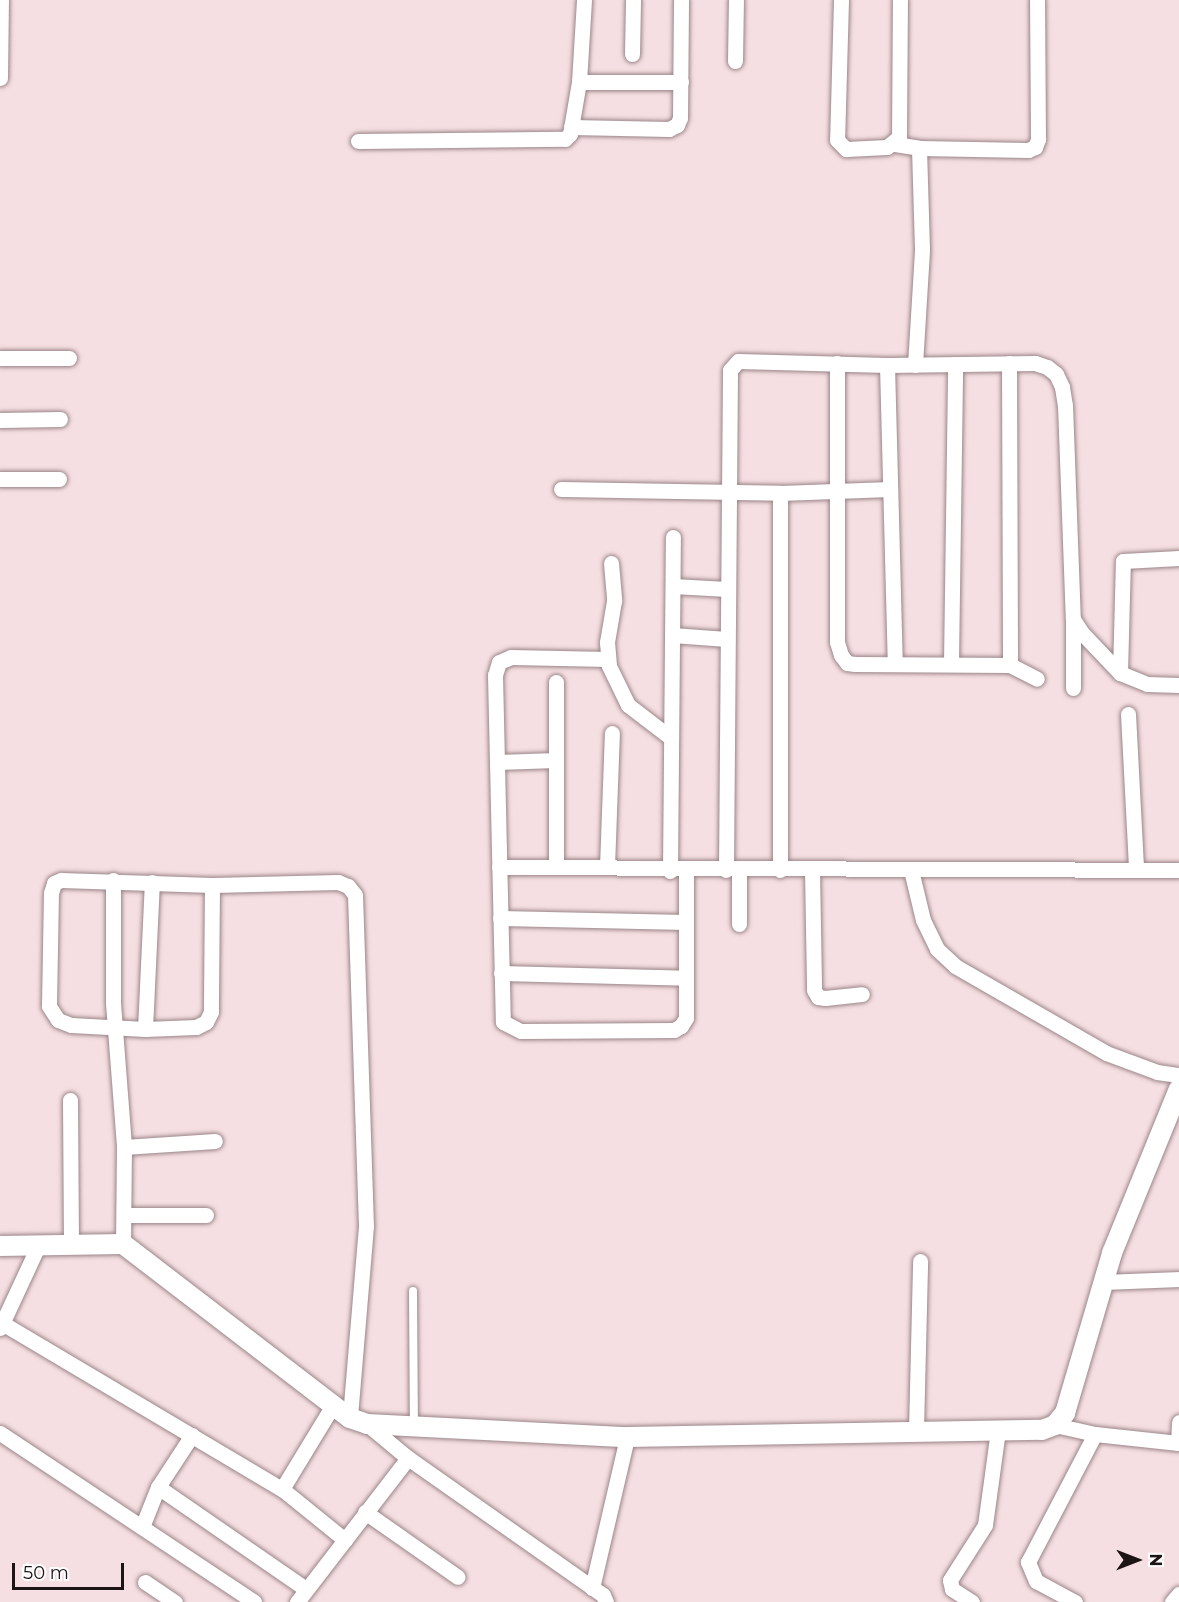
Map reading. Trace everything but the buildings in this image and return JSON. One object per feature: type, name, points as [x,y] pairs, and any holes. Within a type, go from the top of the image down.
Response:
[{"type":"street","points":[[0,78],[1,0]]},
{"type":"street","points":[[358,141],[565,139],[571,127],[579,82],[584,0]]},
{"type":"street","points":[[632,54],[633,0]]},
{"type":"street","points":[[571,127],[669,129],[680,118],[681,0]]},
{"type":"street","points":[[735,61],[736,0]]},
{"type":"street","points":[[841,0],[837,140],[846,149],[895,144],[919,148],[1028,150],[1035,147],[1038,139],[1037,0]]},
{"type":"street","points":[[895,144],[900,126],[900,0]]},
{"type":"street","points":[[579,82],[681,82]]},
{"type":"street","points":[[915,364],[922,249],[919,148]]},
{"type":"street","points":[[0,358],[69,358]]},
{"type":"street","points":[[739,924],[732,870],[727,639],[733,363],[887,365],[1035,363],[1047,367],[1056,374],[1062,387],[1073,619],[1072,688]]},
{"type":"street","points":[[837,363],[837,642],[841,655],[847,663],[855,664],[1010,665],[1037,679]]},
{"type":"street","points":[[1009,363],[1010,665]]},
{"type":"street","points":[[951,663],[955,364]]},
{"type":"street","points":[[887,365],[895,663]]},
{"type":"street","points":[[0,420],[60,419]]},
{"type":"street","points":[[0,479],[59,479]]},
{"type":"street","points":[[561,489],[780,493],[838,489],[890,489]]},
{"type":"street","points":[[780,493],[780,870]]},
{"type":"street","points":[[608,659],[512,657],[499,662],[495,675],[504,1022],[521,1031],[674,1030],[686,1018],[686,922],[678,871],[671,738],[674,537]]},
{"type":"street","points":[[1120,673],[1123,561],[1179,558]]},
{"type":"street","points":[[611,563],[614,601],[608,659],[618,689],[628,705],[671,738]]},
{"type":"street","points":[[673,586],[727,589]]},
{"type":"street","points":[[1073,619],[1082,633],[1120,673],[1148,684],[1179,685]]},
{"type":"street","points":[[672,635],[727,639]]},
{"type":"street","points":[[556,682],[556,867]]},
{"type":"street","points":[[1128,714],[1136,869]]},
{"type":"street","points":[[607,867],[612,733]]},
{"type":"street","points":[[497,762],[556,760]]},
{"type":"street","points":[[499,867],[607,867],[678,871],[1179,870]]},
{"type":"street","points":[[812,870],[814,990],[818,997],[825,998],[862,994]]},
{"type":"street","points":[[911,870],[923,920],[937,949],[955,966],[1106,1053],[1157,1072],[1179,1075]]},
{"type":"street","points":[[212,885],[211,1012],[206,1022],[196,1027],[145,1029],[71,1025],[58,1020],[48,993],[51,893],[54,883],[68,878],[212,885],[338,882],[348,886],[356,895],[366,1226],[359,1421]]},
{"type":"street","points":[[113,880],[113,1003],[117,1029],[124,1147],[123,1244]]},
{"type":"street","points":[[145,1029],[152,882]]},
{"type":"street","points":[[500,918],[686,922]]},
{"type":"street","points":[[501,973],[686,978]]},
{"type":"street","points":[[1055,1425],[1073,1393],[1104,1282],[1179,1089]]},
{"type":"street","points":[[70,1100],[71,1243]]},
{"type":"street","points":[[124,1147],[215,1141]]},
{"type":"street","points":[[124,1215],[206,1215]]},
{"type":"street","points":[[0,1246],[71,1243],[123,1244],[333,1405],[359,1421],[592,1588],[606,1602]]},
{"type":"street","points":[[38,1246],[1,1326],[282,1489],[345,1540]]},
{"type":"street","points":[[916,1430],[920,1261]]},
{"type":"street","points":[[1104,1282],[1179,1278]]},
{"type":"street","points":[[282,1489],[333,1405]]},
{"type":"street","points":[[359,1421],[414,1427],[627,1437],[916,1430],[1042,1430],[1055,1425],[1095,1434],[1179,1443],[1179,1422]]},
{"type":"street","points":[[972,1602],[952,1589],[950,1580],[985,1525],[998,1430]]},
{"type":"street","points":[[0,1433],[254,1602]]},
{"type":"street","points":[[1074,1602],[1036,1581],[1028,1562],[1095,1434]]},
{"type":"street","points":[[142,1527],[158,1487],[192,1435]]},
{"type":"street","points":[[592,1588],[627,1437]]},
{"type":"street","points":[[158,1487],[302,1596],[408,1458]]},
{"type":"street","points":[[365,1512],[458,1577]]},
{"type":"street","points":[[145,1582],[175,1602]]},
{"type":"street","points":[[1172,1602],[1179,1594]]},
{"type":"lane","points":[[413,1291],[414,1427]]}]
